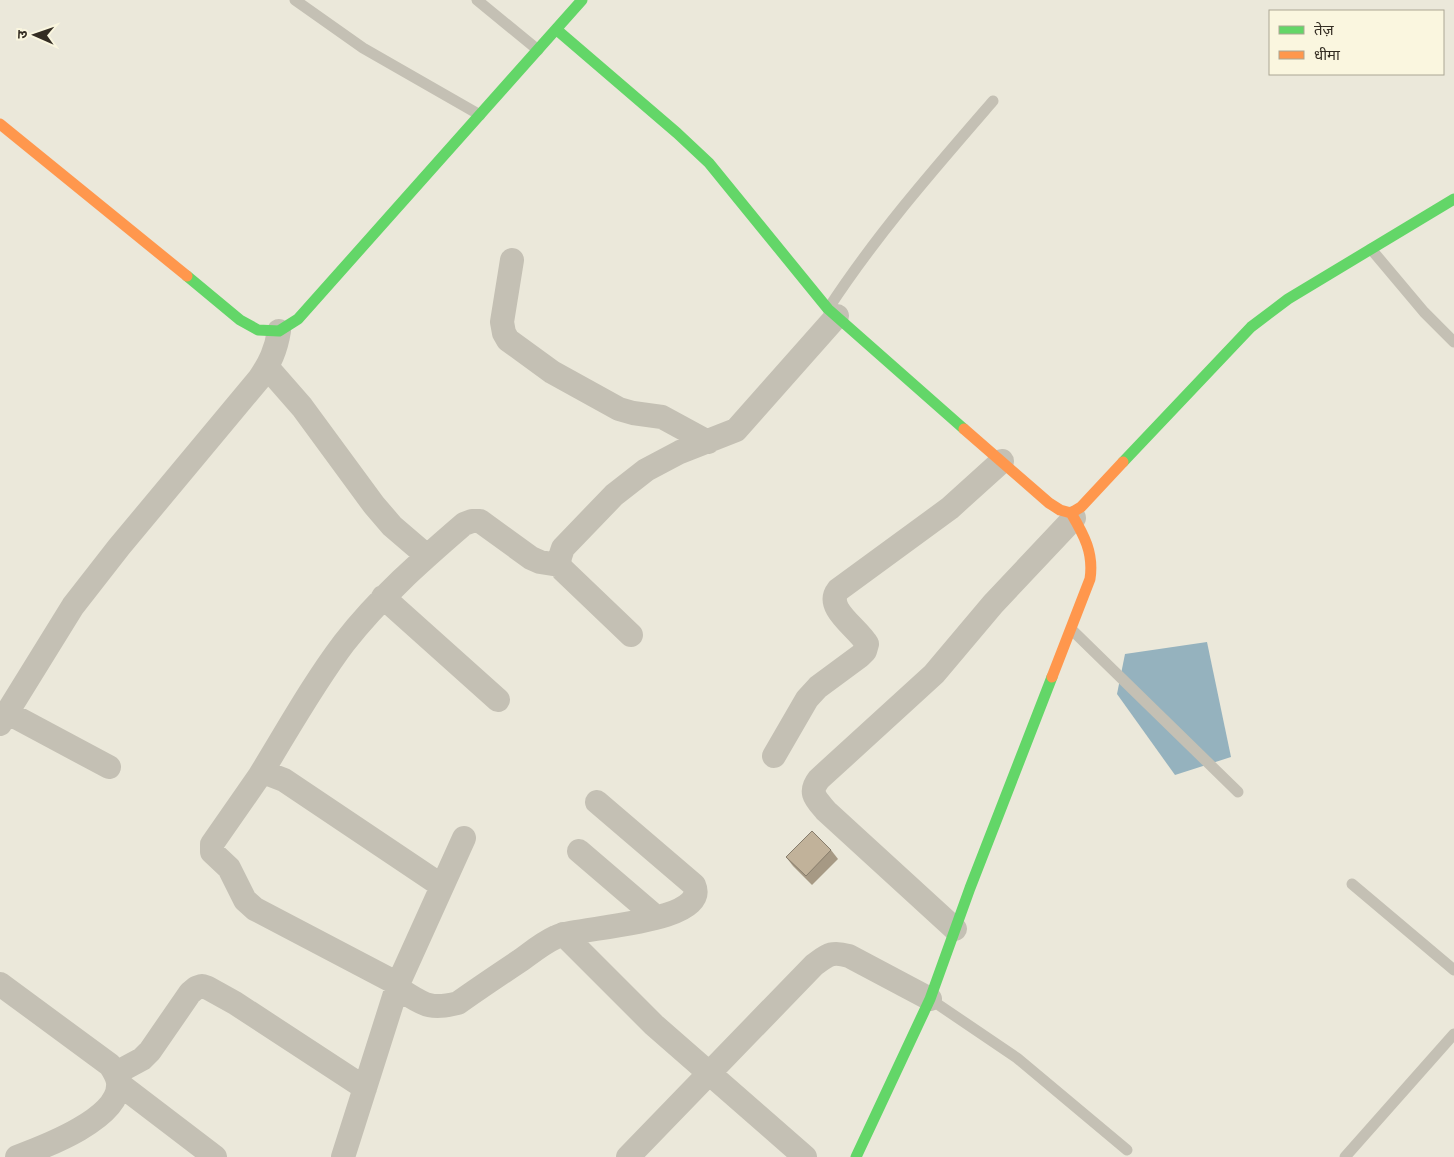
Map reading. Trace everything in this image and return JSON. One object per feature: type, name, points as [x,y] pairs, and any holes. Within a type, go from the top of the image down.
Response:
[{"type":"street","points":[[0,124],[240,320],[258,330],[279,331],[298,319],[582,0]]},
{"type":"street","points":[[557,30],[677,133],[709,163],[832,313],[1048,503],[1072,516],[1088,542],[1092,557],[1090,579],[955,929],[930,999],[856,1157]]},
{"type":"street","points":[[955,929],[818,802],[813,793],[813,786],[818,779],[934,674],[993,604],[1072,516],[1251,327],[1288,299],[1454,198]]},
{"type":"street","points":[[512,260],[502,322],[504,333],[508,340],[552,372],[619,409],[662,417],[708,442]]},
{"type":"street","points":[[560,565],[559,557],[563,548],[614,495],[646,470],[680,452],[736,430],[744,423],[832,313]]},
{"type":"street","points":[[109,767],[4,718],[73,606],[119,547],[268,366],[276,348],[279,331]]},
{"type":"street","points":[[268,366],[302,407],[386,519],[427,556]]},
{"type":"street","points":[[774,756],[797,716],[818,687],[865,651],[867,644],[863,637],[836,609],[834,595],[838,590],[950,508],[1002,461]]},
{"type":"street","points":[[597,802],[694,885],[695,897],[691,902],[665,915],[641,922],[556,936],[458,1003],[441,1007],[427,1006],[397,986],[255,909],[246,900],[229,868],[212,852],[214,840],[260,775],[332,660],[383,597],[464,524],[480,521],[531,558],[540,562],[560,565],[631,635]]},
{"type":"street","points":[[383,597],[498,700]]},
{"type":"street","points":[[260,775],[266,773],[284,780],[442,886]]},
{"type":"street","points":[[343,1157],[397,986],[464,838]]},
{"type":"street","points":[[579,851],[656,917]]},
{"type":"street","points":[[563,934],[654,1025],[805,1157]]},
{"type":"street","points":[[628,1157],[814,965],[829,954],[848,956],[930,999]]},
{"type":"street","points":[[0,984],[110,1065],[117,1078],[215,1157]]},
{"type":"street","points":[[117,1078],[150,1050],[190,993],[202,986],[235,1004],[365,1088]]},
{"type":"street","points":[[18,1157],[55,1142],[105,1111],[113,1103],[117,1094],[117,1078]]},
{"type":"lane","points":[[295,0],[363,48],[480,115]]},
{"type":"lane","points":[[477,0],[538,50]]},
{"type":"lane","points":[[832,313],[854,269],[907,200],[993,101]]},
{"type":"lane","points":[[1372,249],[1424,312],[1454,342]]},
{"type":"lane","points":[[1071,628],[1238,792]]},
{"type":"lane","points":[[1352,884],[1454,970]]},
{"type":"lane","points":[[930,999],[1017,1058],[1127,1150]]},
{"type":"lane","points":[[1345,1157],[1454,1034]]},
{"type":"water","points":[[1207,642],[1231,757],[1175,775],[1117,694],[1125,654]]},
{"type":"building","points":[[812,831],[831,850],[806,876],[786,857]]},
{"type":"traffic: fast","points":[[187,276],[240,320],[258,330],[279,331],[298,319],[582,0]]},
{"type":"traffic: fast","points":[[557,30],[677,133],[709,163],[828,309],[964,429]]},
{"type":"traffic: fast","points":[[1123,462],[1251,327],[1288,299],[1454,199]]},
{"type":"traffic: fast","points":[[856,1157],[930,999],[970,888],[1052,677]]},
{"type":"traffic: slow","points":[[0,124],[187,276]]},
{"type":"traffic: slow","points":[[964,429],[1049,503],[1060,510],[1071,513],[1081,507],[1123,462]]},
{"type":"traffic: slow","points":[[1052,677],[1090,579],[1091,561],[1087,544],[1071,513]]}]
